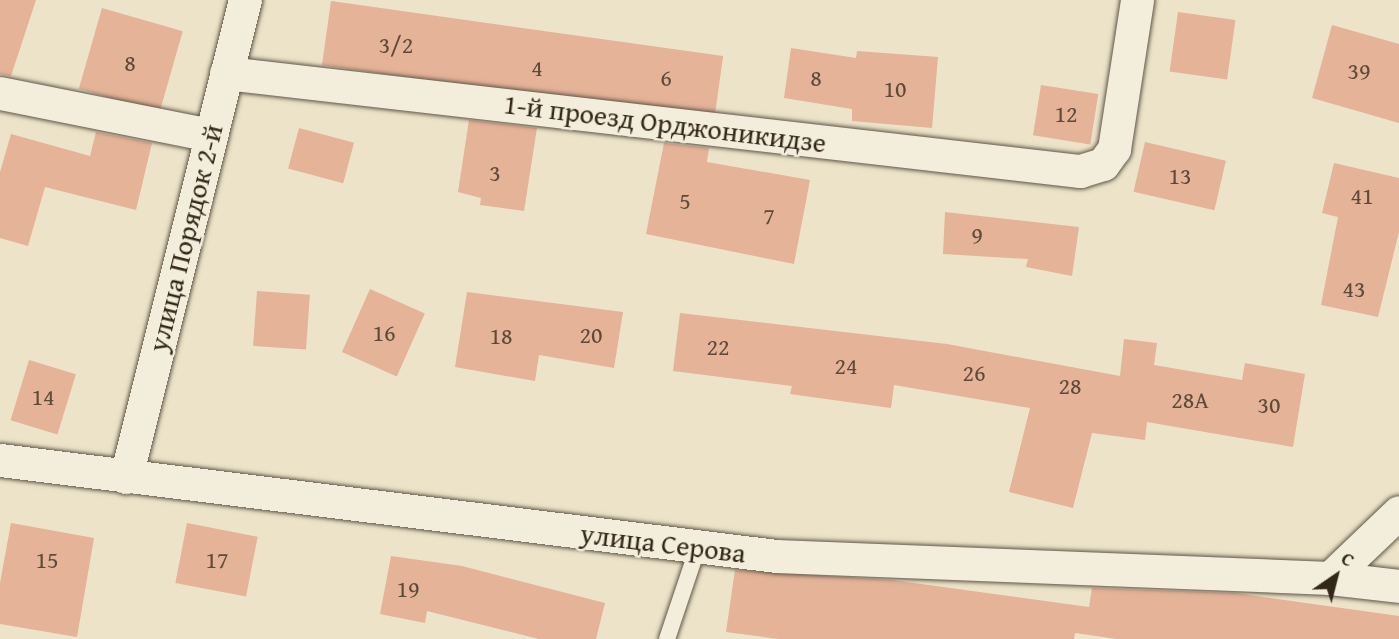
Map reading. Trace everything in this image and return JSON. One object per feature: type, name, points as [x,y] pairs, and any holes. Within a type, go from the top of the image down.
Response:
[{"type":"street","name":"улица Порядок 2-й","points":[[126,477],[245,0]]},
{"type":"street","name":"1-й проезд Орджоникидзе","points":[[226,73],[1080,171],[1103,164],[1114,149],[1137,0]]},
{"type":"street","points":[[0,93],[210,135]]},
{"type":"street","name":"улица Серова","points":[[0,460],[776,556],[1330,578],[1399,586]]},
{"type":"street","points":[[1330,578],[1399,512]]},
{"type":"lane","points":[[667,639],[698,547]]},
{"type":"building","points":[[0,0],[36,0],[11,76],[0,74]]},
{"type":"building","points":[[331,1],[723,56],[714,120],[322,65]]},
{"type":"building","points":[[102,8],[183,31],[160,112],[79,89]]},
{"type":"building","points":[[1178,12],[1235,20],[1227,79],[1170,71]]},
{"type":"building","points":[[1332,25],[1399,44],[1399,123],[1312,98]]},
{"type":"building","points":[[791,48],[856,58],[857,51],[938,57],[932,128],[852,121],[852,109],[784,98]]},
{"type":"building","points":[[1041,85],[1098,94],[1090,144],[1033,135]]},
{"type":"building","points":[[469,120],[537,128],[524,211],[480,205],[481,198],[458,192]]},
{"type":"building","points":[[299,128],[354,143],[343,183],[288,169]]},
{"type":"building","points":[[96,132],[152,143],[136,210],[45,187],[28,246],[0,238],[0,172],[11,134],[90,156]]},
{"type":"building","points":[[1145,142],[1226,161],[1214,210],[1134,192]]},
{"type":"building","points":[[664,143],[709,148],[707,162],[810,180],[794,264],[646,234]]},
{"type":"building","points":[[1334,163],[1399,178],[1399,232],[1378,317],[1321,305],[1338,217],[1322,213]]},
{"type":"building","points":[[945,212],[1079,227],[1072,276],[1026,267],[1028,259],[943,254]]},
{"type":"building","points":[[370,289],[425,313],[397,376],[342,352]]},
{"type":"building","points":[[257,291],[310,295],[306,350],[253,346]]},
{"type":"building","points":[[467,292],[623,312],[614,368],[539,355],[535,381],[455,367]]},
{"type":"building","points":[[680,313],[947,344],[1120,376],[1124,339],[1157,343],[1154,365],[1242,380],[1245,363],[1305,374],[1293,447],[1147,422],[1145,440],[1092,433],[1073,508],[1009,492],[1030,408],[894,385],[891,408],[790,394],[792,386],[673,371]]},
{"type":"building","points":[[29,360],[76,374],[57,435],[11,420]]},
{"type":"building","points":[[11,523],[94,538],[77,637],[0,624],[0,583]]},
{"type":"building","points":[[187,523],[258,537],[246,597],[175,583]]},
{"type":"building","points":[[391,556],[462,566],[605,603],[596,639],[539,639],[427,611],[425,623],[380,614]]},
{"type":"building","points":[[735,570],[892,580],[1089,607],[1092,588],[1235,593],[1399,616],[1399,639],[1117,639],[1075,633],[1074,639],[778,639],[726,632]]}]
